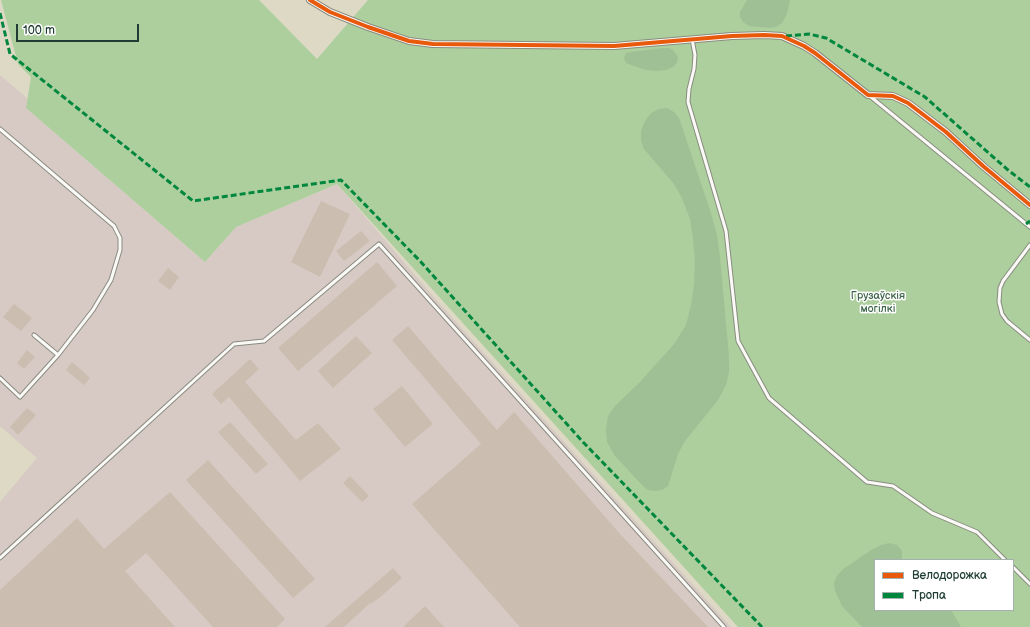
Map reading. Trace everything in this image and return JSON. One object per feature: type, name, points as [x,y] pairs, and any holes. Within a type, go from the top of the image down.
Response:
[{"type":"street","points":[[310,0],[330,12],[368,28],[409,41],[433,44],[614,46],[758,35],[782,36],[815,53],[868,95],[893,96],[908,103],[946,132],[983,166],[1030,205]]},
{"type":"lane","points":[[692,39],[695,55],[688,102],[726,231],[738,341],[769,398],[867,482],[893,486],[932,513],[977,532],[1005,559]]},
{"type":"lane","points":[[868,95],[1030,228]]},
{"type":"lane","points":[[0,129],[114,226],[120,238],[120,250],[111,280],[93,310],[58,355],[20,396],[0,378]]},
{"type":"lane","points":[[0,558],[234,344],[264,341],[379,244],[724,627]]},
{"type":"lane","points":[[1030,245],[1002,281],[999,302],[1002,314],[1030,340]]},
{"type":"lane","points":[[34,335],[58,355]]},
{"type":"lane","points":[[1014,568],[1030,584]]},
{"type":"shaded area","points":[[0,75],[28,99],[26,108],[205,262],[236,227],[337,184],[438,302],[731,627],[0,627],[0,502],[37,458],[0,426]]},
{"type":"green space","name":"Грузаўскія могілкі","points":[[1,0],[259,0],[317,59],[368,0],[1030,0],[1030,627],[738,627],[337,184],[236,227],[205,262],[26,108],[31,77],[18,64]]},
{"type":"green space","points":[[747,0],[790,0],[787,14],[782,23],[776,27],[770,28],[749,26],[743,22],[740,17],[740,12]]},
{"type":"green space","points":[[669,48],[673,50],[678,58],[677,63],[673,67],[666,70],[646,70],[626,63],[624,58],[626,53]]},
{"type":"green space","points":[[667,108],[674,112],[679,118],[717,235],[729,356],[729,372],[726,385],[718,400],[685,441],[678,454],[668,486],[662,490],[655,491],[648,490],[643,486],[615,456],[607,442],[606,430],[608,416],[615,406],[640,382],[675,343],[686,325],[691,305],[695,260],[690,219],[682,198],[674,184],[644,149],[641,141],[641,131],[645,121],[651,113],[659,109]]},
{"type":"green space","points":[[889,543],[897,545],[902,551],[902,558],[874,559],[874,611],[952,611],[961,627],[862,627],[842,606],[835,591],[834,583],[842,570],[881,545]]},
{"type":"building","points":[[321,201],[350,214],[320,277],[291,262]]},
{"type":"building","points":[[361,231],[370,241],[344,261],[336,251]]},
{"type":"building","points":[[377,262],[397,286],[298,371],[278,348]]},
{"type":"building","points":[[168,268],[179,277],[170,290],[158,281]]},
{"type":"building","points":[[14,304],[32,318],[21,331],[3,317]]},
{"type":"building","points":[[408,326],[497,430],[514,412],[620,534],[708,627],[520,627],[412,504],[481,444],[392,340]]},
{"type":"building","points":[[356,336],[372,353],[333,388],[318,371]]},
{"type":"building","points":[[27,350],[35,357],[24,369],[17,363]]},
{"type":"building","points":[[250,359],[259,369],[245,382],[296,440],[318,423],[341,449],[300,481],[229,397],[221,404],[212,394]]},
{"type":"building","points":[[72,362],[90,378],[84,385],[66,370]]},
{"type":"building","points":[[402,386],[433,424],[405,447],[373,409]]},
{"type":"building","points":[[27,408],[36,415],[18,435],[10,427]]},
{"type":"building","points":[[230,422],[268,464],[256,474],[218,432]]},
{"type":"building","points":[[208,460],[315,579],[293,598],[186,480]]},
{"type":"building","points":[[350,476],[369,496],[362,502],[343,483]]},
{"type":"building","points":[[170,492],[285,619],[277,627],[213,627],[146,553],[125,571],[175,627],[0,627],[0,590],[77,518],[104,549]]},
{"type":"building","points":[[393,568],[402,578],[379,598],[371,604],[370,603],[344,627],[325,627],[357,599]]},
{"type":"building","points":[[425,606],[444,627],[403,627]]},
{"type":"marked path","points":[[0,13],[10,54],[193,201],[341,180],[420,261],[583,442],[762,627]]},
{"type":"marked path","points":[[786,36],[809,34],[826,38],[925,97],[1008,170],[1030,187]]},
{"type":"marked path","points":[[1026,224],[1030,221]]},
{"type":"cycle path","points":[[310,0],[330,12],[368,27],[409,41],[433,44],[614,46],[732,36],[782,36],[815,53],[868,95],[893,96],[908,103],[946,132],[983,166],[1030,205]]}]
